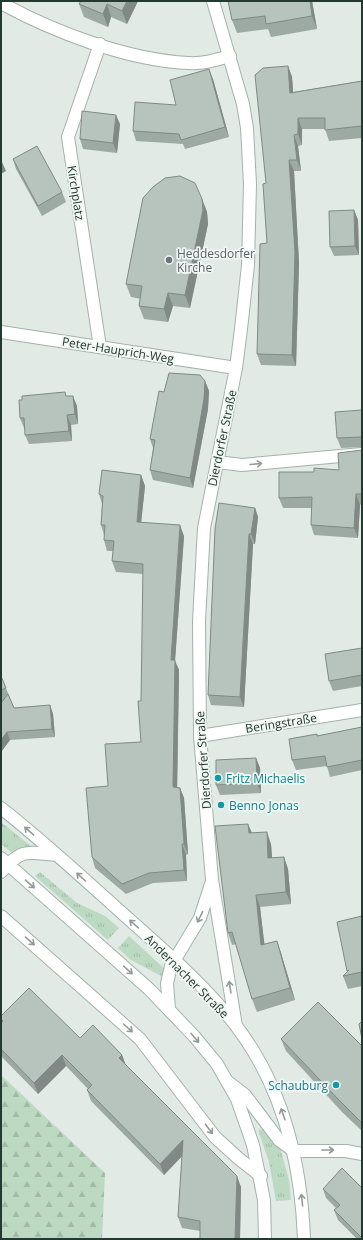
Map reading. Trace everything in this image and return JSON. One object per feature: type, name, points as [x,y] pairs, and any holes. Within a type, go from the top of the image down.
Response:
[{"type":"street","name":"Dierdorfer Straße","points":[[213,1],[243,104],[247,128],[250,184],[248,265],[236,368],[204,528],[200,584],[200,736],[212,880],[236,1026]]},
{"type":"street","points":[[1,3],[35,22],[100,44],[143,56],[188,63],[212,61],[230,56]]},
{"type":"street","name":"Kirchplatz","points":[[100,44],[68,137],[100,347]]},
{"type":"street","name":"Peter-Hauprich-Weg","points":[[1,332],[236,368]]},
{"type":"street","points":[[217,462],[242,465],[362,454]]},
{"type":"street","name":"Beringstraße","points":[[200,736],[362,710]]},
{"type":"street","name":"Andernacher Straße","points":[[1,808],[174,960],[218,1004],[236,1026],[266,1074],[282,1111],[294,1152],[300,1185],[304,1239]]},
{"type":"street","points":[[56,855],[24,852],[3,865],[169,1009],[198,1040],[228,1082],[249,1131],[261,1176],[264,1200],[265,1239]]},
{"type":"street","name":"Dierdorfer Straße","points":[[169,1009],[167,983],[174,960],[200,918],[207,900],[212,880]]},
{"type":"street","points":[[1,916],[140,1039],[215,1137],[261,1176]]},
{"type":"street","points":[[228,1082],[245,1095],[279,1140],[294,1152],[346,1151],[362,1154]]},
{"type":"green space","points":[[1,822],[32,847],[11,852],[1,844]]},
{"type":"green space","points":[[40,872],[77,903],[105,916],[119,928],[108,940],[35,876]]},
{"type":"green space","points":[[129,936],[169,973],[165,978],[131,960],[118,948]]},
{"type":"green space","points":[[1,1075],[105,1173],[102,1239],[1,1239]]},
{"type":"green space","points":[[263,1129],[279,1144],[289,1180],[291,1200],[276,1201],[269,1162],[258,1130]]},
{"type":"building","points":[[81,1],[127,1],[122,11],[107,4],[103,14],[79,4]]},
{"type":"building","points":[[228,1],[310,1],[312,16],[266,24],[265,16],[232,20]]},
{"type":"building","points":[[288,66],[290,93],[362,81],[362,126],[325,130],[325,118],[298,118],[298,134],[294,135],[297,160],[289,160],[295,252],[292,355],[257,354],[260,244],[267,243],[263,184],[266,183],[255,75],[263,68]]},
{"type":"building","points":[[209,69],[225,127],[181,140],[179,134],[133,131],[135,102],[176,105],[170,80]]},
{"type":"building","points":[[82,111],[116,115],[113,143],[80,139]]},
{"type":"building","points":[[37,146],[62,192],[38,206],[13,159]]},
{"type":"building","name":"Heddesdorfer Kirche","points":[[180,176],[195,183],[202,199],[203,210],[185,295],[168,293],[164,309],[139,306],[142,286],[126,284],[143,198],[153,187],[165,178]]},
{"type":"building","points":[[354,210],[355,246],[330,247],[329,211]]},
{"type":"building","points":[[169,373],[200,375],[205,381],[204,399],[190,478],[150,470],[155,440],[150,439],[159,391],[164,392]]},
{"type":"building","points":[[65,392],[66,396],[73,396],[75,414],[67,415],[69,431],[25,435],[24,418],[20,418],[19,400],[22,400],[22,396]]},
{"type":"building","points":[[362,410],[362,438],[337,438],[335,412]]},
{"type":"building","points":[[362,450],[362,494],[356,494],[354,528],[311,525],[312,497],[279,498],[279,472],[314,472],[314,468],[339,470],[338,453]]},
{"type":"building","points":[[102,470],[141,475],[137,522],[180,525],[171,660],[175,660],[173,787],[180,788],[184,844],[182,844],[184,870],[149,873],[122,884],[92,857],[86,788],[108,786],[105,744],[141,742],[138,701],[141,701],[143,564],[112,561],[114,541],[104,540],[105,525],[101,525],[103,496],[99,494]]},
{"type":"building","points":[[219,503],[255,508],[251,534],[249,534],[240,697],[208,695],[215,529]]},
{"type":"building","points":[[362,648],[362,675],[329,681],[325,654]]},
{"type":"building","points":[[1,676],[6,688],[1,690]]},
{"type":"building","points":[[8,694],[14,708],[50,705],[52,729],[7,732],[1,740],[1,703]]},
{"type":"building","points":[[362,727],[362,760],[327,767],[325,756],[292,760],[289,739],[317,734],[317,736]]},
{"type":"building","points":[[256,758],[257,783],[216,785],[216,760]]},
{"type":"building","points":[[248,824],[249,833],[267,832],[268,858],[284,857],[286,892],[256,895],[261,945],[277,941],[290,988],[252,999],[232,932],[228,933],[215,826]]},
{"type":"building","points":[[362,916],[362,972],[343,976],[349,970],[347,971],[337,922]]},
{"type":"building","points":[[29,988],[80,1038],[93,1025],[122,1055],[119,1058],[237,1176],[235,1239],[200,1239],[200,1221],[178,1217],[183,1140],[160,1164],[87,1090],[92,1085],[62,1055],[34,1083],[1,1049],[1,1023],[3,1021],[1,1016]]},
{"type":"building","points":[[318,1002],[362,1046],[362,1123],[281,1039]]},
{"type":"building","points":[[362,1021],[362,1039],[359,1024]]},
{"type":"building","points":[[342,1168],[362,1188],[362,1238],[334,1210],[340,1205],[323,1189]]},
{"type":"place","name":"Heddesdorfer Kirche","points":[[169,260]]},
{"type":"place","name":"Fritz Michaelis","points":[[218,778]]},
{"type":"place","name":"Benno Jonas","points":[[221,805]]},
{"type":"place","name":"Schauburg","points":[[336,1085]]}]
